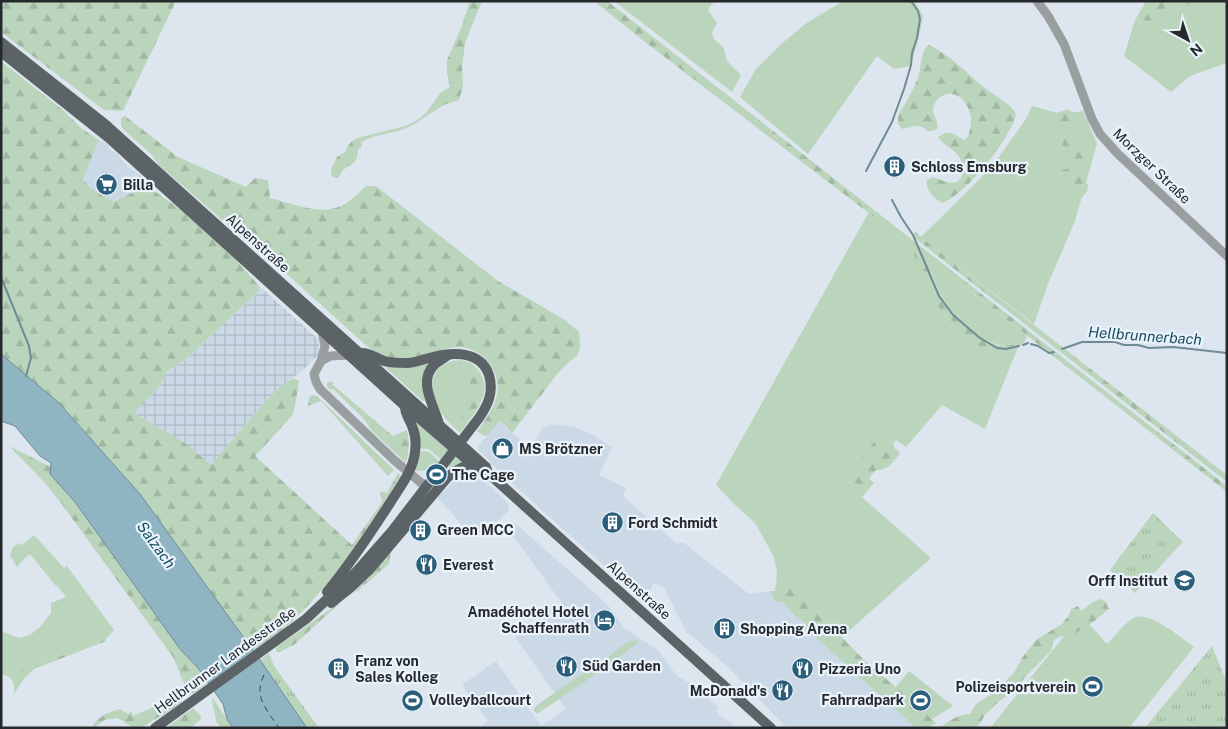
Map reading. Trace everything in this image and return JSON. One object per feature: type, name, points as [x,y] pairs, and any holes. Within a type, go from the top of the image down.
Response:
[{"type":"main road","name":"Alpenstraße","points":[[1,42],[106,125],[354,354],[405,406],[482,472],[488,473]]},
{"type":"main road","name":"Alpenstraße","points":[[1,52],[105,134],[322,331],[354,354],[438,424],[486,467],[488,473],[771,728]]},
{"type":"main road","name":"Hellbrunner Landesstraße","points":[[156,728],[310,615],[356,572],[392,531],[479,418],[486,407],[491,393],[491,382],[488,372],[472,356],[460,353],[449,354],[409,363],[396,363],[386,362],[367,353],[354,354]]},
{"type":"main road","points":[[438,424],[427,389],[427,380],[435,364],[449,354]]},
{"type":"main road","name":"Hellbrunner Landesstraße","points":[[310,615],[316,603],[339,576],[374,528],[411,467],[415,438],[414,429],[405,412],[405,406]]},
{"type":"main road","name":"Hellbrunner Landesstraße","points":[[310,615],[324,608],[350,588],[370,569],[447,478],[471,463]]},
{"type":"street","name":"Morzger Straße","points":[[1037,1],[1064,44],[1100,134],[1123,159],[1227,256]]},
{"type":"street","points":[[322,331],[325,346],[321,361],[314,374],[320,389],[394,460],[426,487]]},
{"type":"street","name":"Hellbrunner Landesstraße","points":[[321,361],[330,356],[354,354]]},
{"type":"shaded area","points":[[99,140],[109,145],[108,149],[116,153],[128,167],[145,178],[147,186],[113,202],[90,188],[83,179]]},
{"type":"shaded area","points":[[259,286],[319,340],[319,354],[301,372],[278,388],[211,465],[185,443],[134,413],[161,385],[167,371],[185,360],[257,293]]},
{"type":"shaded area","points":[[499,421],[530,447],[543,428],[552,424],[574,427],[593,435],[612,447],[599,475],[626,488],[623,496],[676,543],[684,543],[749,594],[770,591],[775,601],[784,603],[796,617],[805,622],[805,628],[916,728],[787,728],[729,668],[687,633],[664,588],[654,583],[644,602],[491,464],[477,448]]},
{"type":"shaded area","points":[[469,473],[483,480],[509,504],[508,511],[500,519],[471,539],[453,514],[437,498],[457,478]]},
{"type":"shaded area","points":[[513,523],[607,604],[625,629],[658,650],[677,676],[692,684],[719,708],[716,710],[719,715],[738,728],[479,728],[488,721],[462,685],[496,661],[541,726],[566,709],[515,637],[562,603],[507,528]]},
{"type":"green space","points":[[1,1],[176,1],[123,111],[104,110],[1,32]]},
{"type":"green space","points":[[470,1],[482,1],[465,43],[462,68],[463,86],[459,100],[444,105],[428,115],[426,113],[441,92],[450,87],[447,60]]},
{"type":"green space","points":[[594,1],[607,1],[1227,486],[1227,492],[925,256],[928,267],[944,298],[966,324],[992,343],[1019,345],[1009,352],[997,353],[985,349],[972,341],[949,320],[934,300],[921,273],[912,246]]},
{"type":"green space","points":[[614,1],[717,1],[708,10],[717,23],[712,33],[714,39],[723,47],[727,61],[741,75],[732,92]]},
{"type":"green space","points":[[843,1],[890,1],[893,3],[895,1],[914,1],[923,16],[919,36],[911,66],[894,69],[877,56],[808,154],[740,97],[756,69],[780,45],[805,24]]},
{"type":"green space","points":[[1146,1],[1193,1],[1166,18],[1152,21],[1135,20]]},
{"type":"green space","points":[[1193,1],[1206,3],[1227,1],[1227,63],[1190,76],[1171,92],[1124,56],[1135,20],[1149,21],[1176,13]]},
{"type":"green space","points":[[929,45],[953,60],[1008,105],[1016,114],[1006,137],[987,164],[964,188],[943,203],[931,194],[927,180],[933,177],[952,183],[960,180],[962,176],[962,163],[960,158],[938,137],[949,133],[964,140],[967,138],[971,119],[967,105],[957,95],[942,96],[933,107],[938,126],[933,131],[927,131],[918,126],[902,129],[898,124],[899,114],[915,84],[924,51]]},
{"type":"green space","points":[[1,61],[64,111],[81,128],[99,140],[83,179],[90,188],[113,202],[147,186],[183,211],[229,252],[259,286],[258,292],[185,360],[167,371],[161,385],[134,413],[185,443],[211,465],[278,388],[293,378],[299,381],[292,416],[255,456],[352,545],[382,502],[380,491],[387,493],[398,473],[401,476],[364,535],[322,590],[290,623],[253,651],[140,494],[58,402],[1,354]]},
{"type":"green space","points":[[1032,106],[1061,114],[1083,111],[1097,144],[1075,221],[1048,284],[1034,324],[921,237],[991,168],[1026,119]]},
{"type":"green space","points":[[1068,109],[1072,112],[1072,137],[1086,157],[1085,165],[1079,167],[1081,175],[1088,185],[1087,192],[1082,197],[1078,195],[1073,187],[1067,186],[1062,170],[1071,168],[1072,153],[1062,145],[1057,113]]},
{"type":"green space","points":[[426,113],[428,115],[414,125],[404,129],[372,137],[362,142],[357,138],[405,126],[416,121]]},
{"type":"green space","points":[[125,116],[178,157],[246,187],[255,178],[268,180],[270,198],[290,204],[320,210],[330,209],[349,201],[366,186],[376,186],[498,281],[565,320],[579,332],[580,348],[577,356],[558,373],[512,433],[499,421],[488,435],[484,436],[477,431],[494,404],[498,386],[493,370],[484,357],[477,352],[461,347],[416,357],[401,358],[386,357],[369,348],[289,276],[158,164],[152,155],[122,128],[121,118]]},
{"type":"green space","points":[[357,138],[361,140],[362,146],[358,150],[355,162],[343,170],[338,178],[333,177],[331,169],[337,157],[345,152],[350,143]]},
{"type":"green space","points":[[869,212],[912,246],[927,286],[934,300],[948,319],[979,345],[993,352],[1016,349],[1018,347],[985,429],[942,405],[906,447],[896,440],[894,443],[880,434],[858,492],[869,478],[874,483],[862,497],[930,559],[842,637],[797,591],[776,584],[777,572],[774,557],[755,523],[716,485]]},
{"type":"green space","points":[[916,232],[1227,475],[1227,482],[912,236]]},
{"type":"green space","points":[[924,255],[1027,336],[1023,345],[993,343],[983,338],[963,322],[943,296]]},
{"type":"green space","points":[[460,360],[469,362],[462,368],[470,383],[460,415],[466,425],[460,433],[448,422],[439,409],[432,384],[437,371],[442,366]]},
{"type":"green space","points":[[429,362],[432,363],[427,400],[423,401],[387,369],[387,367],[404,368]]},
{"type":"green space","points":[[469,362],[482,377],[484,392],[482,400],[466,425],[460,415],[470,383],[462,368]]},
{"type":"green space","points":[[332,381],[333,385],[393,436],[407,430],[409,447],[406,463],[371,430],[365,420],[334,390],[329,389],[327,383]]},
{"type":"green space","points":[[312,395],[317,396],[394,470],[388,476],[321,401],[308,406],[309,397]]},
{"type":"green space","points":[[413,417],[464,461],[453,470],[429,449],[417,448]]},
{"type":"green space","points":[[880,434],[894,443],[894,447],[900,453],[887,467],[876,470],[858,492],[846,481],[846,478]]},
{"type":"green space","points":[[9,446],[51,467],[50,474],[75,502],[180,649],[198,668],[208,683],[191,695],[173,657],[61,503],[45,483]]},
{"type":"green space","points":[[418,451],[429,452],[447,470],[434,487],[425,480],[435,466],[419,471],[413,469]]},
{"type":"green space","points":[[1153,513],[1183,542],[1135,593],[1110,570]]},
{"type":"green space","points":[[34,535],[64,568],[67,566],[114,630],[106,639],[13,674],[1,670],[1,631],[19,638],[30,635],[40,627],[51,613],[51,603],[66,597],[30,554],[17,567],[10,556],[13,547],[19,543],[22,545]]},
{"type":"green space","points":[[391,551],[389,564],[355,593],[357,589]]},
{"type":"green space","points":[[776,584],[797,591],[863,659],[936,723],[927,728],[916,728],[805,628],[804,622],[796,617],[784,603],[775,601],[770,591],[775,591]]},
{"type":"green space","points":[[1101,599],[1105,601],[1109,609],[1092,623],[1071,636],[1062,636],[1054,640],[1051,651],[1026,676],[1014,692],[999,701],[985,715],[977,728],[940,728],[950,720],[970,714],[976,704],[995,692],[1014,673],[1022,658],[1036,640],[1062,624],[1071,609],[1078,606],[1081,611],[1093,602]]},
{"type":"green space","points":[[342,601],[295,644],[278,653],[275,648]]},
{"type":"green space","name":"Polizeisportverein","points":[[1081,615],[1107,644],[1132,619],[1146,617],[1164,625],[1194,647],[1129,728],[990,728]]},
{"type":"green space","points":[[106,639],[106,641],[34,669],[13,695],[13,681],[5,675],[1,675],[1,670],[13,674]]},
{"type":"green space","points":[[635,640],[639,642],[606,667],[605,663],[613,652]]},
{"type":"green space","points":[[1212,646],[1227,683],[1227,728],[1145,728]]},
{"type":"green space","points":[[269,653],[274,666],[319,728],[307,728],[260,660]]},
{"type":"green space","points":[[596,664],[602,670],[537,714],[533,710],[537,705]]},
{"type":"green space","name":"Fahrradpark","points":[[909,671],[953,706],[921,726],[889,695]]},
{"type":"green space","points":[[178,696],[181,703],[141,728],[133,728],[117,718],[104,720],[95,728],[91,728],[100,718],[111,712],[120,709],[128,714],[131,711],[133,716]]},
{"type":"green space","points":[[213,698],[233,728],[221,728],[216,721]]},
{"type":"green space","points":[[193,708],[201,718],[191,728],[166,728]]},
{"type":"water","name":"Salzach","points":[[1,354],[58,402],[140,494],[307,728],[233,728],[227,719],[223,704],[198,668],[180,649],[75,502],[50,474],[51,463],[40,456],[15,426],[1,421]]},
{"type":"waterway","name":"Hellbrunnerbach","points":[[866,171],[892,122],[911,65],[920,19],[918,11],[911,1]]},
{"type":"waterway","name":"Hellbrunnerbach","points":[[892,200],[913,235],[939,296],[953,315],[980,338],[997,348],[1006,349],[1019,346]]},
{"type":"waterway","points":[[1,277],[29,346],[31,358],[26,376]]},
{"type":"waterway","name":"Hellbrunnerbach","points":[[1062,349],[1082,342],[1115,342],[1149,348],[1173,347],[1227,353]]},
{"type":"waterway","name":"Hellbrunnerbach","points":[[1023,345],[1028,343]]},
{"type":"waterway","name":"Hellbrunnerbach","points":[[1031,344],[1049,353],[1054,352]]},
{"type":"ferry route","points":[[264,675],[260,690],[261,697],[266,709],[279,728]]},
{"type":"place","name":"Schloss Emsburg","points":[[895,167]]},
{"type":"place","name":"Billa","points":[[107,185]]},
{"type":"place","name":"MS Brötzner","points":[[503,449]]},
{"type":"place","name":"The Cage","points":[[436,475]]},
{"type":"place","name":"Ford Schmidt","points":[[612,523]]},
{"type":"place","name":"Green MCC","points":[[421,530]]},
{"type":"place","name":"Everest","points":[[427,565]]},
{"type":"place","name":"Orff Institut","points":[[1184,581]]},
{"type":"place","name":"Amadéhotel Hotel Schaffenrath","points":[[605,620]]},
{"type":"place","name":"Shopping Arena","points":[[724,629]]},
{"type":"place","name":"Süd Garden","points":[[566,666]]},
{"type":"place","name":"Franz von Sales Kolleg","points":[[339,669]]},
{"type":"place","name":"Pizzeria Uno","points":[[803,669]]},
{"type":"place","name":"Polizeisportverein","points":[[1092,687]]},
{"type":"place","name":"McDonald's","points":[[783,691]]},
{"type":"place","name":"Volleyballcourt","points":[[413,700]]},
{"type":"place","name":"Fahrradpark","points":[[920,700]]}]
